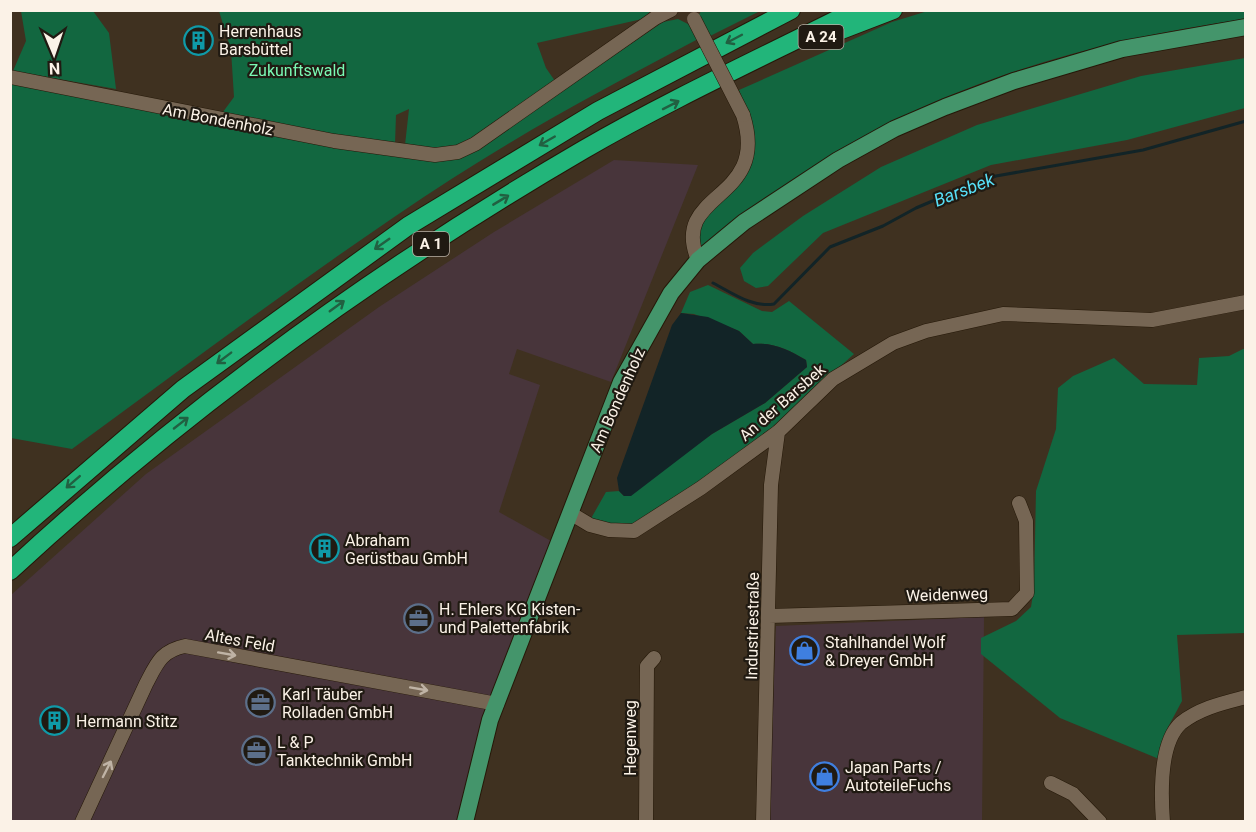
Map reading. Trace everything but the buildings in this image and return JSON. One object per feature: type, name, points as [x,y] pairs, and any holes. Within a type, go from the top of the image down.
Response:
[{"type":"highway","name":"A 1","points":[[10,538],[183,389],[408,226],[598,111],[791,10]]},
{"type":"highway","name":"A 1","points":[[10,571],[144,452],[274,351],[362,288],[585,149],[856,10]]},
{"type":"highway","name":"A 24","points":[[749,64],[893,10]]},
{"type":"main road","name":"Am Bondenholz","points":[[465,822],[490,720],[630,362],[671,293],[698,260],[744,222],[829,165],[894,129],[935,111],[1014,81],[1122,49],[1245,27]]},
{"type":"street","name":"Am Bondenholz","points":[[10,77],[334,141],[435,155],[458,152],[475,144],[671,10]]},
{"type":"street","points":[[691,15],[743,115],[749,149],[747,161],[732,184],[702,212],[693,226],[692,237],[698,260]]},
{"type":"street","name":"An der Barsbek","points":[[570,513],[590,525],[609,531],[634,531],[701,488],[778,432],[833,379],[893,343],[926,330],[1003,314],[1152,321],[1245,302]]},
{"type":"street","name":"Industriestraße","points":[[763,822],[771,485],[778,432]]},
{"type":"street","name":"Weidenweg","points":[[769,616],[1012,609],[1027,593],[1026,521],[1019,503]]},
{"type":"street","name":"Altes Feld","points":[[82,822],[146,684],[155,666],[168,650],[185,646],[497,704]]},
{"type":"street","name":"Hegenweg","points":[[646,822],[647,666],[654,658]]},
{"type":"street","points":[[1163,822],[1163,766],[1179,725],[1207,708],[1245,697]]},
{"type":"street","points":[[1051,783],[1073,794],[1100,822]]},
{"type":"shaded area","points":[[614,160],[698,165],[611,382],[517,349],[509,374],[540,385],[499,512],[551,541],[459,821],[11,822],[11,595],[146,474],[379,307],[494,232]]},
{"type":"shaded area","points":[[681,313],[708,317],[739,331],[753,344],[767,344],[787,350],[806,360],[807,367],[765,403],[712,434],[631,496],[624,496],[619,491],[617,478],[672,325]]},
{"type":"shaded area","points":[[984,617],[982,821],[769,822],[776,626]]},
{"type":"green space","points":[[931,10],[1245,11],[1245,19],[1096,48],[1026,68],[958,92],[892,122],[828,157],[766,198],[705,246],[700,247],[697,227],[741,180],[749,168],[753,155],[749,118],[739,90],[892,22]]},
{"type":"green space","points":[[21,11],[93,11],[109,33],[116,89],[13,71],[26,41]]},
{"type":"green space","name":"Zukunftswald","points":[[219,11],[651,11],[642,19],[537,43],[546,68],[555,81],[481,135],[457,146],[438,148],[405,145],[409,109],[396,115],[395,144],[220,116],[234,97],[231,50]]},
{"type":"green space","points":[[701,11],[760,11],[710,36],[699,15]]},
{"type":"green space","points":[[678,19],[690,25],[698,39],[543,123],[404,210],[213,345],[72,449],[11,438],[10,80],[450,159],[471,153],[663,22]]},
{"type":"green space","points":[[1245,58],[1245,108],[1127,140],[991,165],[823,233],[768,286],[756,288],[744,281],[740,268],[753,253],[803,216],[881,167],[977,125],[1141,76]]},
{"type":"green space","points":[[708,285],[762,311],[772,312],[789,301],[854,354],[760,438],[631,528],[589,522],[606,492],[619,491],[624,496],[712,434],[765,403],[807,367],[806,360],[787,350],[767,344],[753,344],[739,331],[694,314],[681,313],[690,292]]},
{"type":"green space","points":[[1245,349],[1245,633],[1177,635],[1182,701],[1167,729],[1159,759],[1060,718],[981,654],[981,638],[1016,621],[1031,607],[1034,588],[1036,491],[1056,429],[1058,388],[1073,376],[1114,358],[1144,384],[1197,385],[1199,358],[1229,356]]},
{"type":"waterway","name":"Barsbek","points":[[713,283],[734,295],[758,304],[774,304],[830,247],[883,226],[916,208],[968,186],[996,176],[1143,150],[1246,121]]},
{"type":"place","name":"Herrenhaus Barsbüttel","points":[[198,40]]},
{"type":"place","name":"Abraham Gerüstbau GmbH","points":[[324,549]]},
{"type":"place","name":"H. Ehlers KG Kisten- und Palettenfabrik","points":[[418,618]]},
{"type":"place","name":"Stahlhandel Wolf & Dreyer GmbH","points":[[804,651]]},
{"type":"place","name":"Karl Täuber Rolladen GmbH","points":[[261,703]]},
{"type":"place","name":"Hermann Stitz","points":[[55,721]]},
{"type":"place","name":"L & P Tanktechnik GmbH","points":[[256,751]]},
{"type":"place","name":"Japan Parts / AutoteileFuchs","points":[[824,776]]}]
